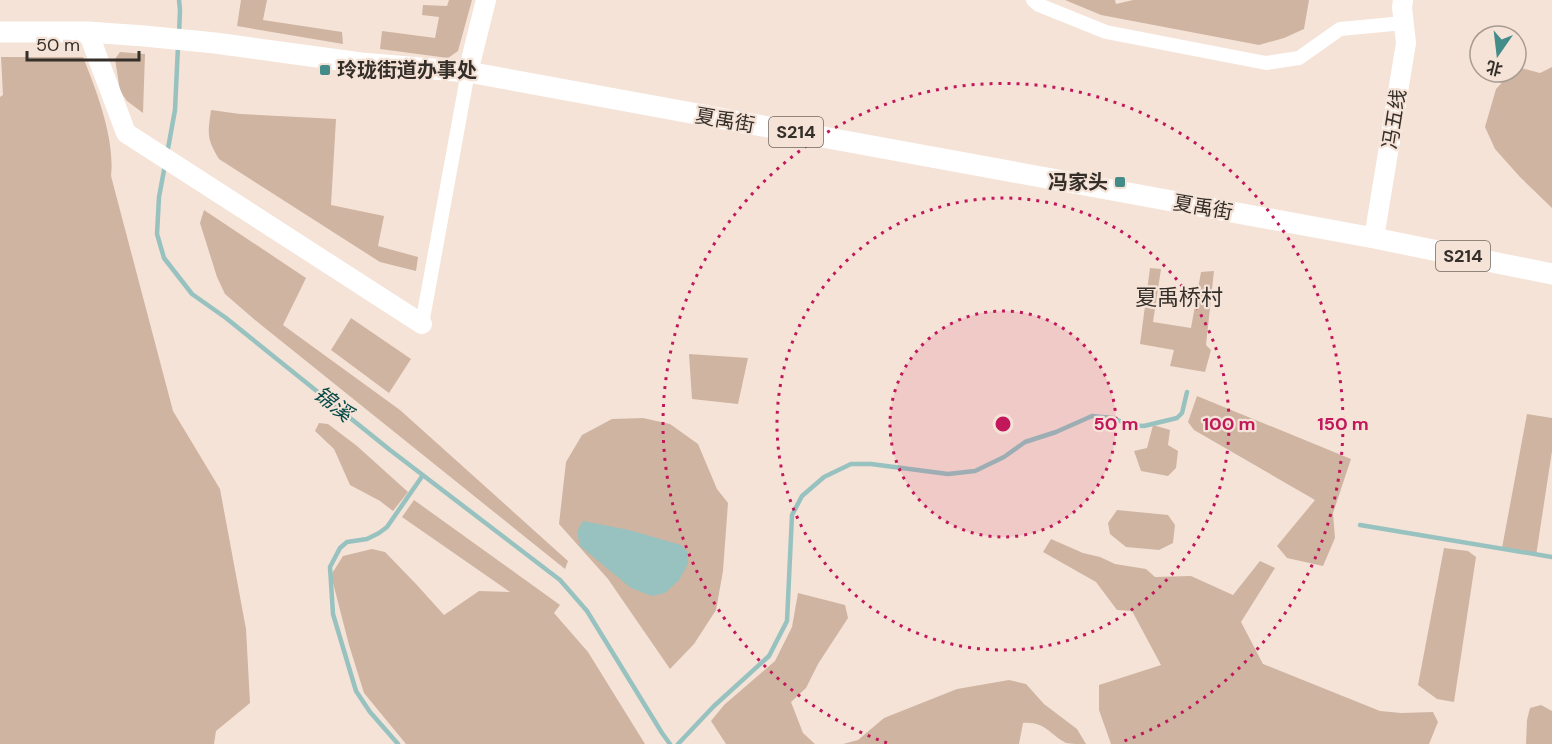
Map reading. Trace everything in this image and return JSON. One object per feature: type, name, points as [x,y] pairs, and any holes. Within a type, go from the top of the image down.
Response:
[{"type":"main road","name":"S214","points":[[0,32],[88,32]]},
{"type":"main road","name":"夏禹街","points":[[88,32],[215,43],[361,63],[468,72],[1374,238]]},
{"type":"main road","name":"S214","points":[[1374,238],[1552,274]]},
{"type":"street","points":[[88,32],[126,133],[422,324],[468,72],[486,0]]},
{"type":"street","points":[[1033,0],[1039,5],[1106,32],[1266,63],[1299,58],[1340,29],[1404,23]]},
{"type":"street","name":"冯五线","points":[[1374,238],[1406,44],[1403,0]]},
{"type":"shaded area","points":[[241,0],[267,0],[263,20],[342,32],[343,44],[237,26]]},
{"type":"shaded area","points":[[449,0],[472,0],[458,51],[448,58],[380,49],[382,31],[435,38],[439,17],[422,15],[423,5],[447,6]]},
{"type":"shaded area","points":[[1065,0],[1115,0],[1116,4],[1133,0],[1309,0],[1304,29],[1259,45],[1101,15]]},
{"type":"shaded area","points":[[120,52],[145,54],[143,113],[127,101],[120,91],[115,59]]},
{"type":"shaded area","points":[[1,57],[83,57],[108,131],[112,162],[111,176],[173,411],[220,489],[246,629],[250,703],[216,731],[214,744],[0,744],[0,97],[3,95]]},
{"type":"shaded area","points":[[1552,67],[1552,208],[1495,149],[1485,127],[1496,89],[1501,84],[1528,84],[1528,70],[1540,73]]},
{"type":"shaded area","points":[[211,110],[240,114],[336,119],[331,205],[384,216],[378,246],[418,257],[416,271],[380,262],[219,159],[209,135]]},
{"type":"shaded area","points":[[204,210],[306,278],[283,325],[400,410],[568,561],[565,569],[225,294],[217,277],[200,223]]},
{"type":"shaded area","points":[[1150,268],[1161,269],[1153,322],[1191,328],[1201,272],[1214,271],[1206,345],[1211,350],[1205,372],[1170,366],[1174,350],[1140,344]]},
{"type":"shaded area","points":[[351,318],[411,359],[389,393],[331,350]]},
{"type":"shaded area","points":[[689,354],[748,358],[738,404],[692,399]]},
{"type":"shaded area","points":[[1197,396],[1351,459],[1333,513],[1335,538],[1323,566],[1287,558],[1277,546],[1315,500],[1194,430],[1188,422]]},
{"type":"shaded area","points":[[1527,414],[1552,418],[1552,451],[1536,556],[1502,548]]},
{"type":"shaded area","points":[[643,418],[670,424],[698,444],[717,489],[728,503],[723,571],[716,610],[694,644],[670,669],[608,579],[559,524],[566,462],[582,435],[612,419]]},
{"type":"shaded area","points":[[319,423],[328,424],[357,446],[408,492],[393,511],[380,501],[350,485],[334,449],[315,431]]},
{"type":"shaded area","points":[[1153,425],[1170,430],[1168,445],[1178,451],[1176,468],[1168,476],[1141,471],[1134,451],[1147,448]]},
{"type":"shaded area","points":[[414,500],[560,605],[554,613],[588,652],[645,744],[406,744],[364,693],[331,575],[343,556],[372,549],[385,552],[444,615],[479,591],[510,592],[402,517]]},
{"type":"shaded area","points":[[1117,510],[1168,515],[1175,525],[1173,543],[1159,550],[1126,547],[1110,534],[1108,523]]},
{"type":"shaded area","points":[[1051,539],[1115,564],[1146,569],[1155,577],[1191,576],[1233,595],[1260,561],[1275,568],[1241,622],[1263,664],[1380,711],[1433,712],[1438,722],[1429,744],[1111,744],[1099,710],[1099,685],[1161,665],[1132,611],[1117,610],[1096,582],[1043,552]]},
{"type":"shaded area","points":[[1444,548],[1468,551],[1476,557],[1454,702],[1437,699],[1418,685]]},
{"type":"shaded area","points":[[798,593],[845,605],[848,618],[818,664],[806,688],[791,702],[803,733],[815,744],[726,744],[711,721],[724,705],[775,661],[792,627]]},
{"type":"shaded area","points":[[1009,680],[1026,684],[1044,704],[1077,729],[1086,744],[1066,743],[1042,726],[1023,723],[1019,744],[843,744],[858,740],[884,718],[957,689]]},
{"type":"shaded area","points":[[1541,705],[1552,711],[1552,744],[1526,744],[1530,708]]},
{"type":"water","points":[[583,521],[629,530],[681,545],[687,551],[688,564],[679,580],[665,593],[652,596],[631,588],[580,546],[577,532]]},
{"type":"waterway","name":"锦溪","points":[[179,0],[179,34]]},
{"type":"waterway","name":"锦溪","points":[[167,154],[175,110],[178,46]]},
{"type":"waterway","name":"锦溪","points":[[165,165],[159,197],[157,234],[164,258],[192,294],[226,318],[390,450],[560,580],[587,611],[670,744]]},
{"type":"waterway","points":[[678,744],[714,706],[769,656],[787,621],[792,515],[802,496],[824,477],[851,464],[871,464],[948,474],[975,471],[1004,457],[1025,442],[1056,432],[1092,416],[1113,418],[1129,425],[1144,426],[1177,418],[1182,413],[1187,392]]},
{"type":"waterway","points":[[398,744],[370,712],[356,691],[333,614],[330,567],[340,548],[347,542],[367,539],[387,527],[423,475]]},
{"type":"waterway","points":[[1360,525],[1552,557]]},
{"type":"place","name":"玲珑街道办事处","points":[[325,70]]},
{"type":"place","name":"冯家头","points":[[1120,182]]},
{"type":"district","name":"夏禹桥村","points":[[1179,297]]}]
